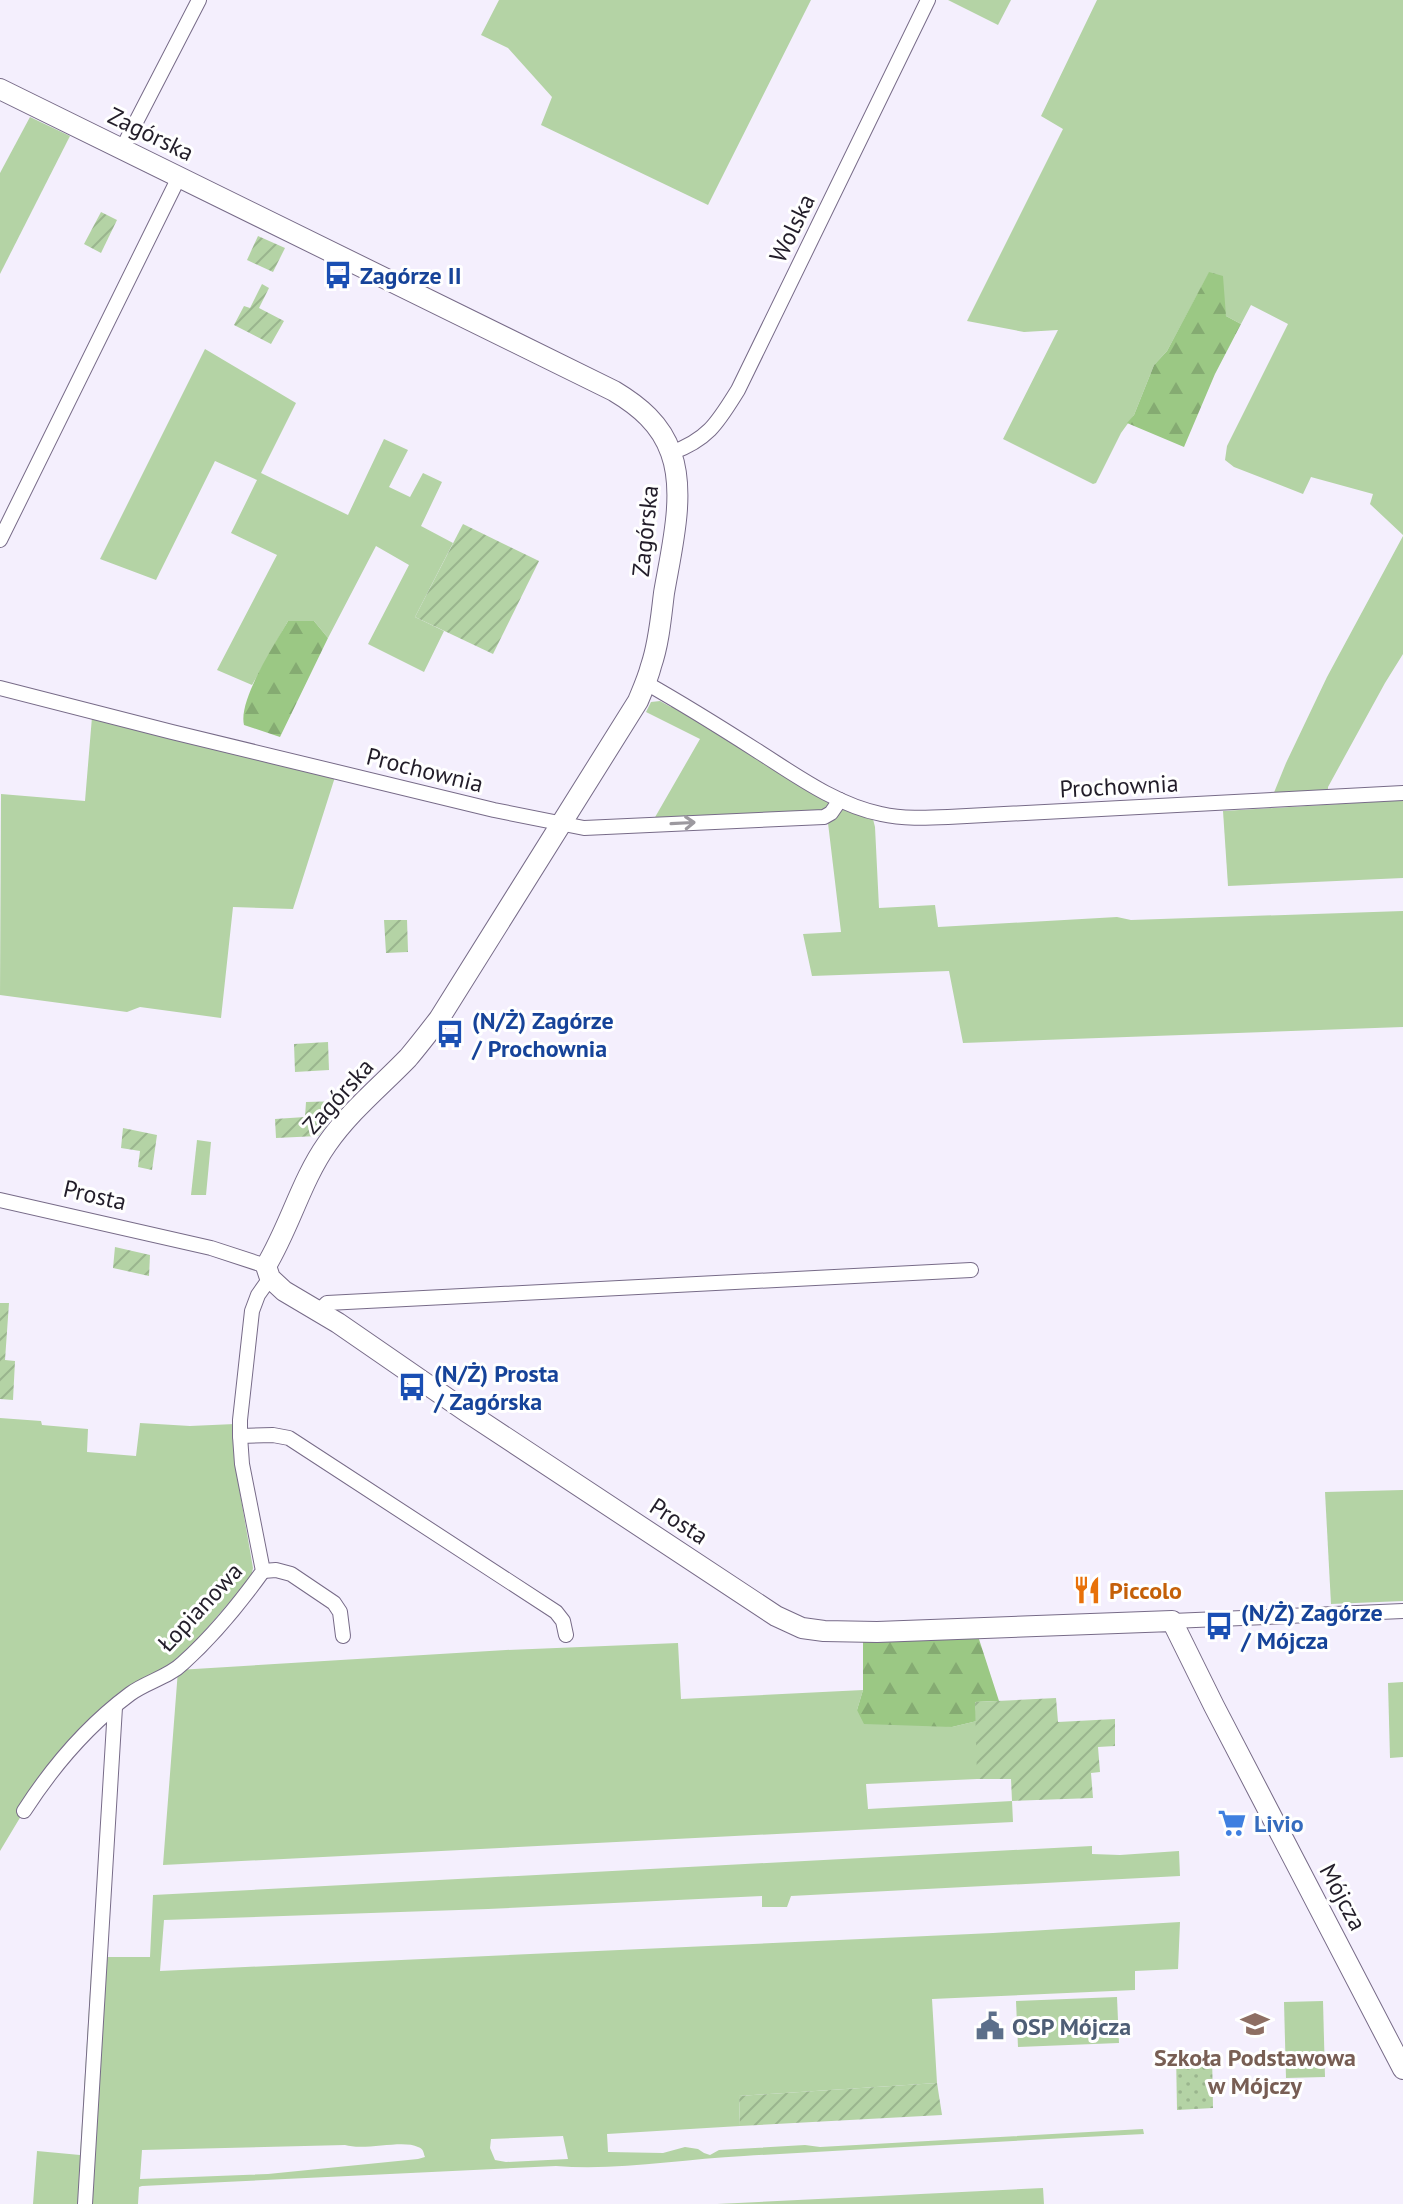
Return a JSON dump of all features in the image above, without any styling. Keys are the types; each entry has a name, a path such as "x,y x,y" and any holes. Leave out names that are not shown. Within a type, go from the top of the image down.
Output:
{"street":[{"path":"122,149 199,0"},
{"name":"Wolska","path":"671,453 690,445 717,424 738,390 928,0"},
{"name":"Zagórska","path":"0,89 614,391 647,415 662,433 671,453 677,484 676,508 656,646 638,701 439,1019 408,1058 355,1109 328,1142 299,1194 268,1272"},
{"path":"0,540 179,177"},
{"name":"Prochownia","path":"646,683 840,800 882,815 921,818 1403,793"},
{"name":"Prochownia","path":"0,688 494,810 584,828 824,817 840,800"},
{"name":"Prosta","path":"0,1200 211,1248 268,1272 284,1291 319,1311 776,1616 802,1628 877,1632 1403,1611"},
{"path":"319,1311 327,1303 971,1270"},
{"name":"Łopianowa","path":"24,1811 45,1778 74,1743 147,1683 181,1666 241,1601 263,1571 242,1464 240,1420 252,1311 268,1272"},
{"path":"240,1436 289,1438 556,1612 563,1621 566,1635"},
{"path":"263,1571 291,1574 334,1603 340,1612 343,1636"},
{"name":"Mójcza","path":"1172,1621 1403,2069"},
{"path":"85,2204 115,1707"}],"green space":[{"path":"499,0 811,0 708,205 541,125 552,97 508,48 481,35"},
{"path":"948,0 1011,0 998,25"},
{"path":"1097,0 1403,0 1403,535 1370,504 1373,494 1311,477 1303,494 1234,467 1225,460 1227,446 1288,324 1251,305 1241,324 1226,316 1209,273 1167,351 1154,365 1134,415 1121,433 1096,483 1003,439 1058,330 1024,332 967,321 1063,129 1041,116"},
{"path":"30,117 70,136 0,274 0,173"},
{"path":"101,212 117,220 101,253 84,244"},
{"path":"258,236 285,248 273,272 247,260"},
{"path":"1209,272 1223,276 1226,316 1241,324 1215,374 1184,447 1127,423 1134,415 1154,365 1167,351"},
{"path":"262,284 269,288 259,308 284,321 271,344 234,325 244,306 250,308"},
{"path":"205,349 296,403 261,473 348,515 384,439 408,450 389,487 410,497 423,473 442,482 421,526 453,543 415,617 444,631 424,672 368,644 409,565 376,546 328,638 314,621 288,621 252,685 217,670 277,555 231,533 257,480 215,461 156,580 100,559"},
{"path":"463,524 539,561 493,654 415,617"},
{"path":"1403,536 1403,654 1328,792 1273,795 1327,677"},
{"path":"288,621 314,621 328,638 280,737 244,725 244,714 259,672"},
{"path":"660,701 671,707 673,705 827,799 829,805 826,811 654,819 700,739 646,712 651,702"},
{"path":"92,717 335,777 293,909 233,907 221,1018 140,1007 127,1012 0,995 1,794 85,801"},
{"path":"1403,800 1403,878 1228,886 1223,811"},
{"path":"843,809 873,819 879,908 935,905 938,927 1117,917 1131,920 1403,911 1403,1027 963,1043 949,971 812,976 803,934 841,932 828,823"},
{"path":"384,920 407,920 408,952 386,953"},
{"path":"328,1042 329,1070 295,1072 294,1044"},
{"path":"306,1102 345,1103 318,1136 276,1138 275,1119 305,1117"},
{"path":"123,1128 157,1135 152,1170 138,1167 140,1151 121,1148"},
{"path":"197,1140 211,1142 206,1195 191,1195"},
{"path":"115,1247 150,1255 149,1276 113,1268"},
{"path":"0,1303 9,1303 5,1360 15,1361 13,1400 0,1399"},
{"path":"0,1418 88,1429 87,1452 136,1456 140,1423 190,1426 235,1424 235,1464 253,1568 251,1577 184,1655 174,1664 130,1686 24,1811 0,1851"},
{"path":"1403,1490 1403,1601 1331,1604 1325,1492"},
{"path":"978,1636 999,1701 975,1702 977,1721 952,1727 864,1724 857,1710 863,1690 863,1639"},
{"path":"678,1643 681,1699 863,1690 857,1710 952,1727 977,1721 977,1779 866,1784 868,1809 1012,1801 1013,1822 163,1865 178,1670"},
{"path":"1403,1682 1403,1757 1390,1758 1388,1683"},
{"path":"1056,1698 1058,1722 1115,1719 1115,1746 1098,1747 1100,1772 1091,1773 1093,1798 1012,1801 1011,1779 977,1779 975,1702"},
{"path":"1092,1846 1092,1854 1179,1851 1180,1876 791,1896 787,1907 762,1907 762,1896 164,1920 160,1971 1180,1922 1178,1969 1135,1971 1135,1990 932,1999 937,2083 739,2096 740,2126 607,2134 608,2152 663,2153 685,2147 710,2155 719,2150 805,2145 820,2147 1143,2129 1144,2134 744,2156 627,2166 556,2166 142,2186 139,2187 138,2204 33,2204 37,2151 80,2155 92,1957 150,1957 153,1895","holes":["563,2136 568,2159 506,2162 495,2160 490,2148 491,2139","411,2145 421,2149 425,2157 268,2174 140,2179 142,2150"]},
{"path":"1117,1997 1119,2043 1018,2047 1016,2001"},
{"path":"1323,2001 1325,2077 1286,2078 1284,2002"},
{"path":"1176,2052 1212,2052 1213,2108 1177,2110"},
{"path":"937,2083 942,2115 740,2126 739,2096"},
{"path":"1043,2188 1044,2204 717,2204"}],"place":[{"name":"Zagórze II","path":"338,275"},
{"name":"(N/Ż) Zagórze / Prochownia","path":"450,1034"},
{"name":"(N/Ż) Prosta / Zagórska","path":"412,1387"},
{"name":"Piccolo","path":"1087,1590"},
{"name":"(N/Ż) Zagórze / Mójcza","path":"1219,1626"},
{"name":"Livio","path":"1232,1823"},
{"name":"Szkoła Podstawowa w Mójczy","path":"1255,2024"},
{"name":"OSP Mójcza","path":"990,2026"}]}
